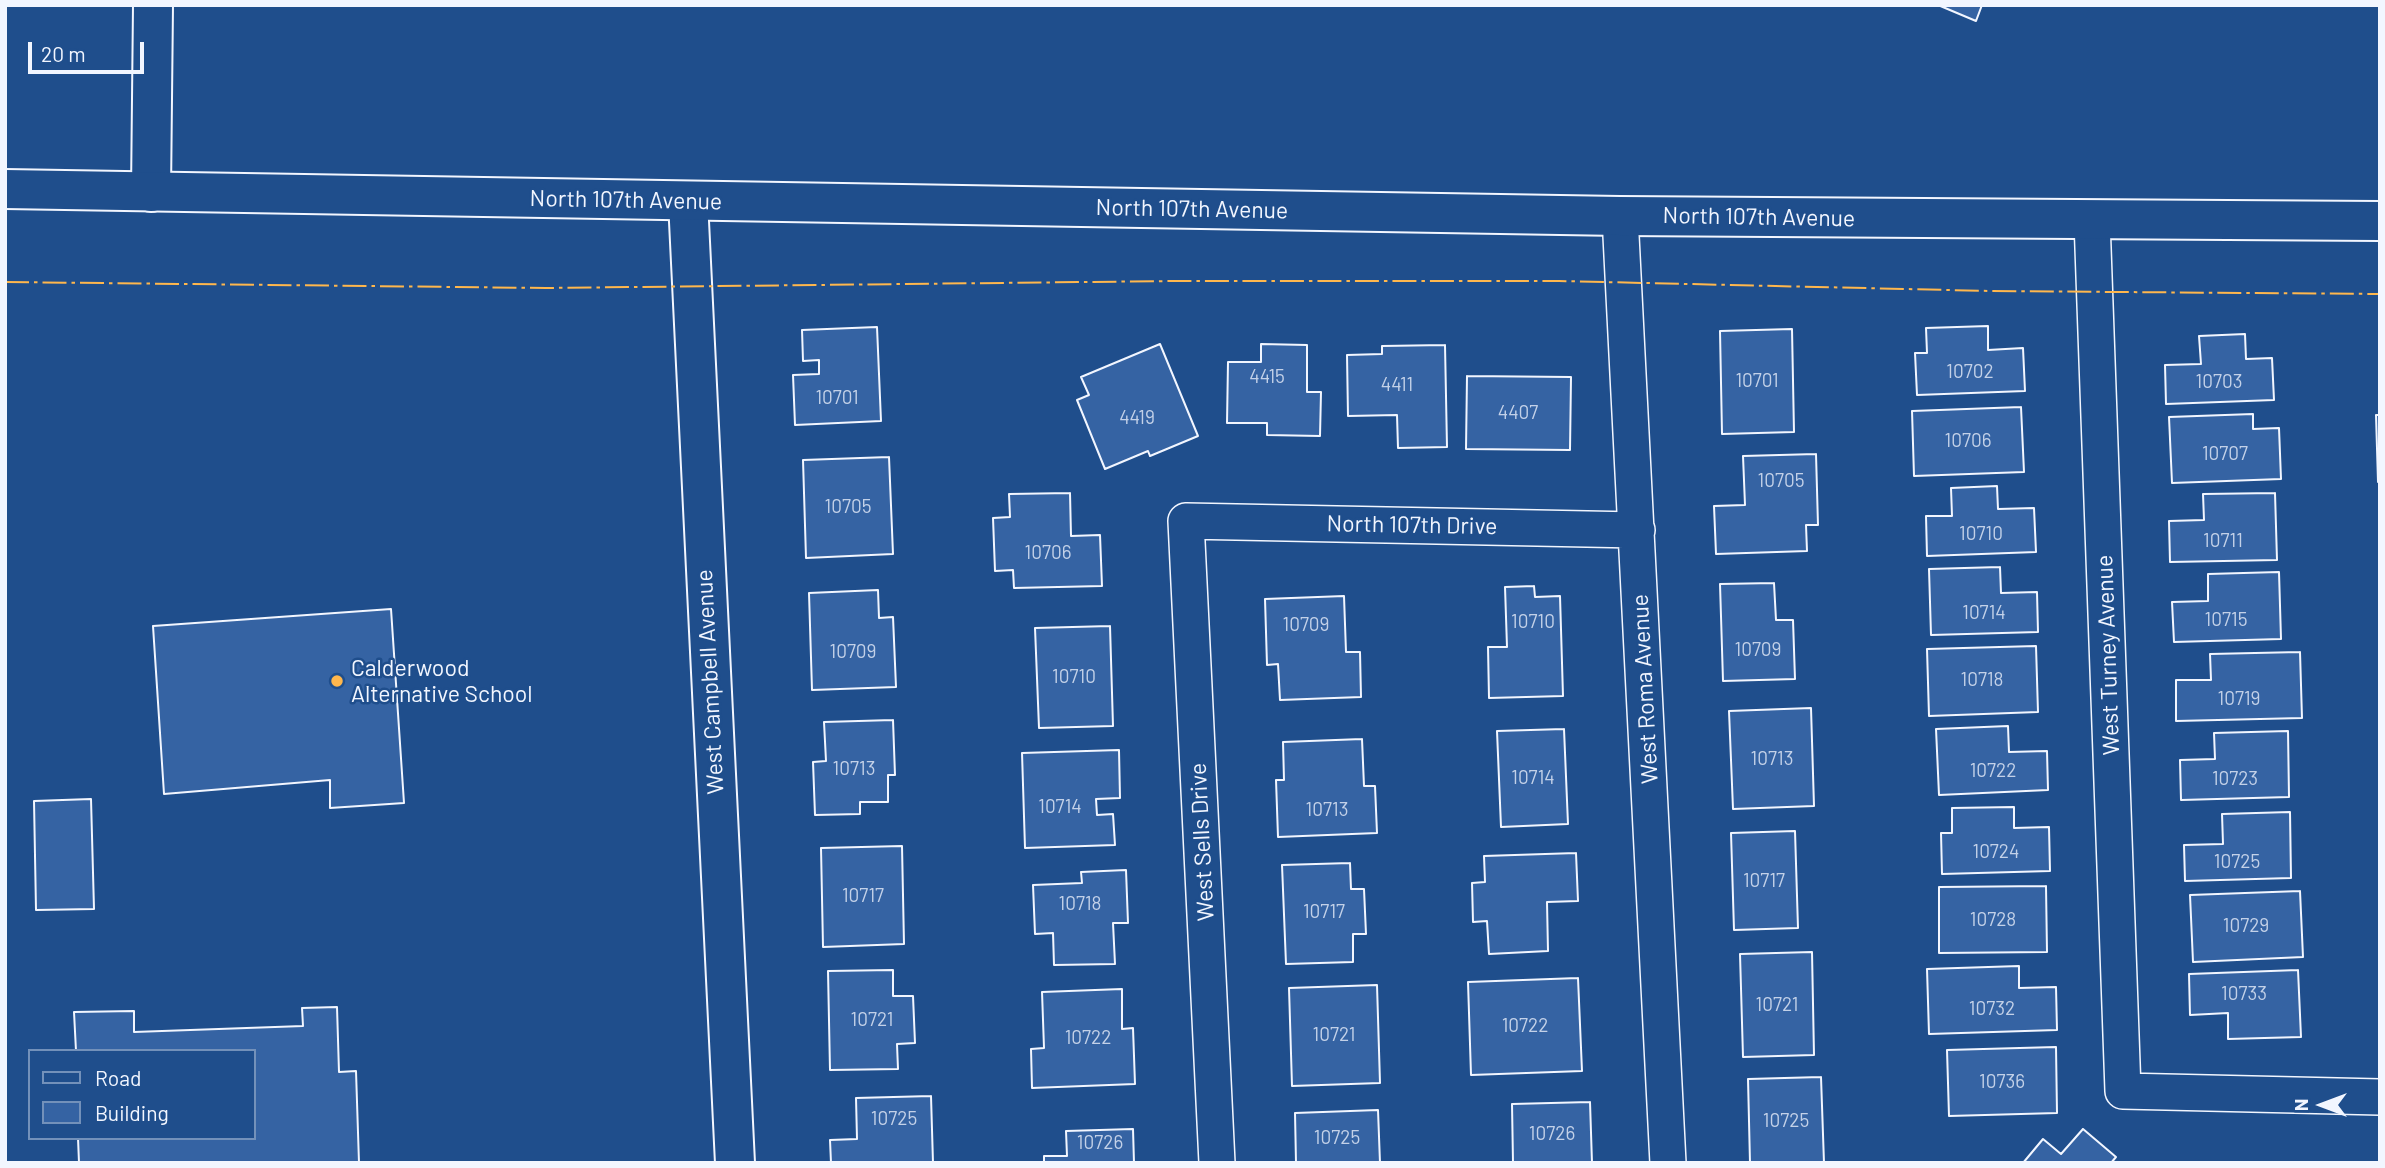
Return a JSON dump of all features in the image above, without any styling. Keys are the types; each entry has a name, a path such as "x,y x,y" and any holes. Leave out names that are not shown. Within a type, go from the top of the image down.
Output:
{"main road":[{"path":"151,192 152,5"},
{"name":"North 107th Avenue","path":"5,190 1620,216 2380,221"},
{"name":"West Campbell Avenue","path":"688,201 735,1163"}],"street":[{"name":"West Roma Avenue","path":"1620,216 1668,1163"},
{"name":"West Turney Avenue","path":"2092,220 2123,1091 2380,1097"},
{"name":"North 107th Drive","path":"1186,521 1637,530"},
{"name":"West Sells Drive","path":"1186,521 1217,1163"}],"building":[{"path":"1938,5 1982,5 1976,21"},
{"path":"1988,326 1988,350 2023,348 2025,391 1917,395 1915,353 1927,353 1926,328"},
{"path":"877,327 881,421 795,425 793,375 819,374 819,360 803,361 802,330"},
{"path":"1792,329 1794,432 1722,434 1720,331"},
{"path":"2245,334 2246,359 2272,358 2274,400 2166,404 2165,365 2201,364 2199,336"},
{"path":"1160,344 1198,436 1150,456 1148,451 1105,469 1077,400 1089,395 1081,377"},
{"path":"1261,344 1307,345 1307,392 1321,392 1320,436 1267,435 1267,423 1227,423 1228,362 1261,362"},
{"path":"1445,345 1447,447 1398,448 1397,415 1348,416 1347,355 1382,354 1382,346"},
{"path":"1467,376 1571,377 1570,450 1466,449"},
{"path":"2021,407 2024,472 1914,476 1912,411"},
{"path":"2253,414 2253,429 2279,428 2281,479 2172,483 2169,417"},
{"path":"2376,415 2380,415 2380,482 2378,482"},
{"path":"1816,454 1818,525 1806,525 1807,551 1716,554 1714,506 1745,505 1743,456"},
{"path":"889,457 893,554 806,558 803,460"},
{"path":"1997,486 1998,509 2034,508 2036,552 1927,556 1926,516 1952,516 1951,488"},
{"path":"1070,493 1071,536 1100,535 1102,586 1014,588 1013,570 995,571 993,518 1010,517 1009,494"},
{"path":"2275,493 2277,560 2170,562 2169,521 2204,520 2203,494"},
{"path":"2000,567 2001,593 2037,592 2038,632 1931,635 1929,569"},
{"path":"2279,572 2281,639 2174,642 2172,602 2208,601 2208,574"},
{"path":"1774,583 1776,620 1793,620 1795,679 1723,681 1720,584"},
{"path":"1534,586 1535,597 1560,596 1563,696 1489,698 1488,647 1507,647 1505,587"},
{"path":"878,590 879,618 893,617 896,687 812,690 809,593"},
{"path":"1344,596 1346,652 1360,652 1361,697 1280,700 1278,664 1267,665 1265,599"},
{"path":"391,609 404,803 330,808 330,780 164,794 153,626"},
{"path":"1110,626 1113,726 1039,728 1035,628"},
{"path":"2036,646 2038,712 1929,716 1927,649"},
{"path":"2300,652 2302,718 2176,721 2176,680 2211,680 2210,654"},
{"path":"1811,708 1814,806 1733,809 1729,711"},
{"path":"893,720 895,775 888,775 888,802 860,802 860,814 815,815 813,762 826,761 824,722"},
{"path":"2008,726 2009,752 2047,751 2048,790 1939,795 1936,729"},
{"path":"1564,729 1568,824 1501,827 1497,731"},
{"path":"2288,731 2289,797 2181,800 2180,760 2215,759 2214,733"},
{"path":"1362,739 1364,786 1375,786 1377,833 1278,837 1276,780 1284,780 1283,742"},
{"path":"1119,750 1120,798 1096,799 1097,815 1113,814 1115,845 1025,848 1022,753"},
{"path":"91,799 94,909 36,910 34,801"},
{"path":"2014,807 2014,828 2049,827 2050,871 1942,874 1941,833 1952,833 1952,808"},
{"path":"2290,812 2291,878 2185,881 2184,845 2223,844 2222,814"},
{"path":"1795,831 1798,928 1734,930 1731,833"},
{"path":"902,846 904,944 823,947 821,848"},
{"path":"1576,853 1578,901 1547,902 1548,951 1489,954 1487,921 1473,922 1472,883 1485,882 1484,856"},
{"path":"1350,863 1351,889 1364,889 1366,934 1353,934 1353,962 1286,964 1282,865"},
{"path":"1126,870 1128,923 1113,923 1115,964 1054,965 1053,933 1035,934 1033,885 1082,883 1081,872"},
{"path":"2046,886 2047,952 1939,953 1939,887"},
{"path":"2300,891 2303,957 2193,962 2190,895"},
{"path":"1812,952 1814,1055 1743,1057 1740,954"},
{"path":"2019,966 2019,988 2056,987 2057,1030 1929,1034 1927,969"},
{"path":"893,970 893,996 913,996 915,1043 897,1044 898,1069 830,1070 828,971"},
{"path":"2298,970 2301,1037 2228,1039 2228,1013 2190,1015 2189,974"},
{"path":"1578,978 1582,1071 1471,1075 1468,982"},
{"path":"1377,985 1380,1083 1292,1086 1289,988"},
{"path":"1122,989 1122,1029 1133,1028 1135,1084 1032,1088 1031,1049 1044,1048 1042,992"},
{"path":"337,1007 339,1072 356,1071 359,1163 79,1163 78,1140 256,1140 256,1049 76,1049 74,1012 134,1011 134,1032 303,1026 302,1008"},
{"path":"2056,1047 2057,1113 1949,1116 1947,1050"},
{"path":"1821,1077 1824,1163 1750,1163 1748,1079"},
{"path":"931,1096 933,1163 831,1163 830,1140 857,1139 856,1098"},
{"path":"1590,1102 1592,1163 1513,1163 1512,1104"},
{"path":"1378,1110 1380,1163 1296,1163 1295,1113"},
{"path":"1133,1129 1134,1163 1044,1163 1044,1156 1067,1156 1066,1131"},
{"path":"2083,1129 2116,1157 2111,1163 2023,1163 2043,1139 2061,1154"}],"power":[{"path":"5,282 546,288 1176,281 1559,281 1991,291 2380,294"}],"place":[{"name":"Calderwood Alternative School","path":"337,681"}]}
